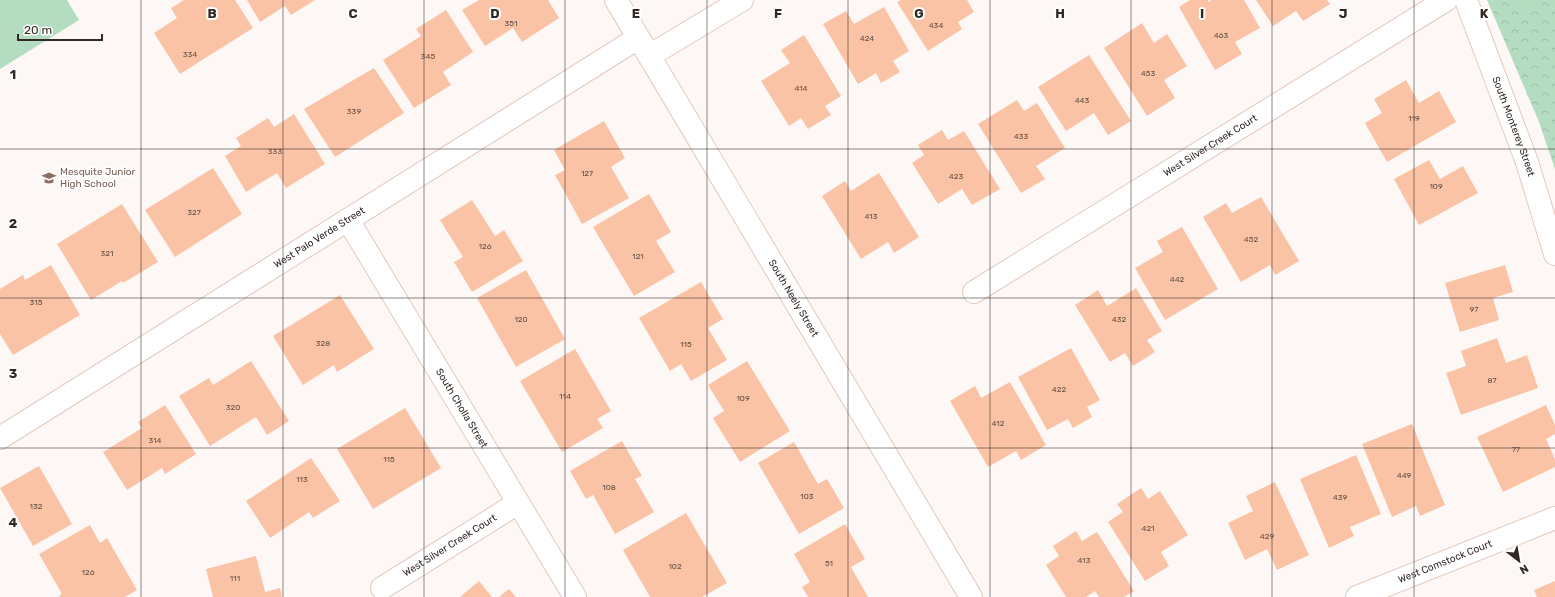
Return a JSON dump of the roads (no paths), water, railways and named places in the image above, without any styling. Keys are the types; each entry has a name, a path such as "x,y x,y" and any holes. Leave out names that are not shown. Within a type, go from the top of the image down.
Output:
{"street":[{"name":"South Neely Street","path":"616,0 971,597"},
{"name":"West Palo Verde Street","path":"0,438 348,220 644,47 742,0"},
{"name":"West Silver Creek Court","path":"974,292 1446,0"},
{"name":"South Monterey Street","path":"1466,0 1527,162 1555,254"},
{"name":"South Cholla Street","path":"348,220 575,597"},
{"name":"West Silver Creek Court","path":"382,588 518,503"},
{"name":"West Comstock Court","path":"1357,597 1555,518"}],"place":[{"name":"Mesquite Junior High School","path":"49,178"}]}
